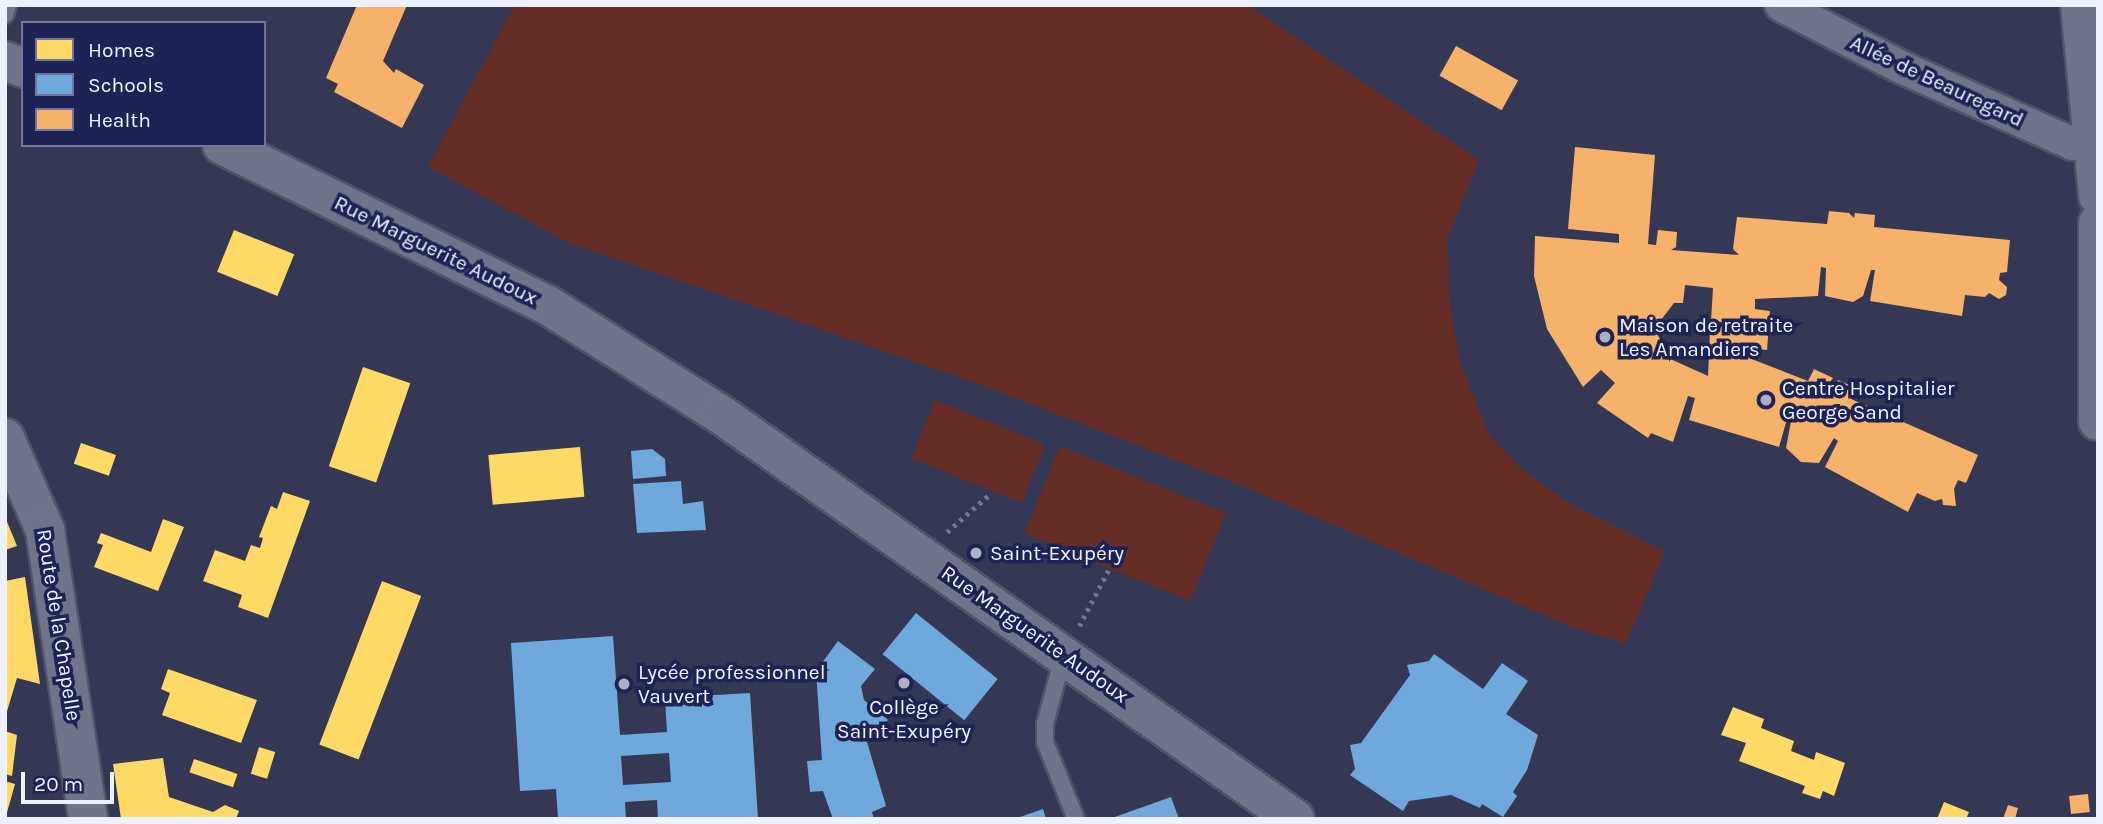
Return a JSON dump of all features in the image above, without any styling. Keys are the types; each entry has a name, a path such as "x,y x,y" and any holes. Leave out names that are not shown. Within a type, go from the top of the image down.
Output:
{"street":[{"name":"Allée de Beauregard","path":"1781,5 1903,68 2073,145 2096,143"},
{"path":"2080,5 2096,143 2098,197"},
{"name":"Rue Marguerite Audoux","path":"226,147 549,306 921,555 1295,819"},
{"path":"2098,223 2098,421"},
{"name":"Route de la Chapelle","path":"5,438 45,530 88,819"}],"lane":[{"path":"5,15 8,5"},
{"path":"1064,655 1045,724 1045,743 1076,819"}],"path":[{"path":"921,555 990,493"},
{"path":"1064,655 1110,567"}],"shaded area":[{"path":"515,5 1248,5 1479,160 1447,240 1450,304 1460,363 1490,436 1520,468 1569,503 1665,552 1626,644 1574,628 1247,488 976,383 572,244 428,167"},
{"path":"935,400 1045,445 1022,503 911,458"},
{"path":"1060,446 1226,513 1190,601 1024,534"}],"building: Homes":[{"path":"234,230 294,254 277,296 217,272"},
{"path":"363,367 410,383 376,483 329,466"},
{"path":"81,443 116,455 109,476 74,464"},
{"path":"580,447 584,497 493,505 488,455"},
{"path":"283,492 310,501 268,618 238,607 242,595 203,581 215,550 245,561 251,545 260,548 263,538 259,537 271,506 277,509"},
{"path":"5,517 17,546 5,550"},
{"path":"163,519 184,527 158,591 94,567 103,545 97,543 101,533 151,552"},
{"path":"25,577 40,684 17,678 5,718 5,581"},
{"path":"382,581 421,596 358,759 319,744"},
{"path":"168,669 257,700 241,743 162,715 170,693 161,689"},
{"path":"1733,707 1764,719 1761,728 1794,741 1791,751 1814,760 1816,752 1845,763 1834,796 1823,791 1820,799 1802,793 1805,786 1739,761 1746,743 1721,735"},
{"path":"5,731 17,735 12,776 5,774"},
{"path":"259,747 275,752 267,779 251,774"},
{"path":"163,758 169,797 213,812 225,805 239,811 236,819 121,819 113,764"},
{"path":"194,759 237,774 233,787 189,772"},
{"path":"5,781 15,784 6,816 5,816"},
{"path":"1944,802 1969,812 1966,819 1937,819"}],"building: Schools":[{"path":"652,449 665,459 666,476 633,479 631,451"},
{"path":"681,481 683,504 703,501 706,530 637,533 633,484"},
{"path":"916,613 998,679 964,720 883,654"},
{"path":"613,636 620,735 667,732 665,698 750,693 758,819 658,819 657,800 625,802 626,819 558,819 556,789 520,791 511,643","holes":["669,753 671,782 623,785 621,756"]},
{"path":"838,641 875,669 861,686 864,700 888,720 867,742 886,806 872,812 874,819 833,819 823,791 810,792 807,761 822,760 816,671"},
{"path":"1434,654 1483,689 1502,663 1528,681 1506,714 1538,735 1527,770 1513,792 1517,796 1503,817 1482,804 1480,808 1451,795 1409,801 1403,811 1350,775 1355,769 1350,745 1361,743 1410,675 1407,665 1429,661"},
{"path":"1171,797 1179,819 1112,819 1112,818"},
{"path":"1043,809 1046,819 1017,819 1017,818"}],"building: Health":[{"path":"357,5 407,5 383,61 394,73 396,69 424,85 402,128 334,92 338,84 326,78"},
{"path":"1456,46 1518,80 1502,110 1440,76"},
{"name":"Maison de retraite Les Amandiers","path":"1575,147 1655,155 1648,244 1656,245 1658,230 1677,232 1676,247 1671,250 1739,255 1733,249 1737,217 1827,224 1829,211 1849,213 1854,218 1855,213 1875,215 1874,227 2010,240 2007,272 2000,273 1999,280 2007,287 2006,295 1999,299 1989,293 1985,297 1965,295 1962,316 1870,301 1875,270 1871,270 1863,296 1853,302 1825,296 1826,268 1821,267 1818,296 1755,299 1755,309 1770,311 1767,350 1750,348 1749,358 1808,381 1814,369 1833,378 1830,382 1836,384 1838,380 1856,388 1851,399 1978,455 1966,483 1958,480 1954,489 1956,506 1943,505 1942,499 1935,501 1917,493 1908,512 1825,467 1838,441 1834,438 1819,463 1801,462 1786,448 1791,421 1787,419 1779,447 1689,420 1695,398 1688,396 1673,442 1651,433 1648,438 1597,403 1615,383 1601,370 1583,387 1547,329 1534,276 1535,236 1619,243 1619,234 1568,229","holes":["1685,285 1713,288 1711,321 1721,322 1720,332 1710,332 1708,376 1655,352 1663,344 1654,329 1674,303 1683,303"]},
{"path":"2088,794 2090,812 2071,814 2069,796"},
{"path":"2008,805 2018,808 2015,819 2003,819"}],"place":[{"name":"Maison de retraite Les Amandiers","path":"1605,337"},
{"name":"Centre Hospitalier George Sand","path":"1766,400"},
{"name":"Saint-Exupéry","path":"976,553"},
{"name":"Collège Saint-Exupéry","path":"904,683"},
{"name":"Lycée professionnel Vauvert","path":"624,684"}]}
